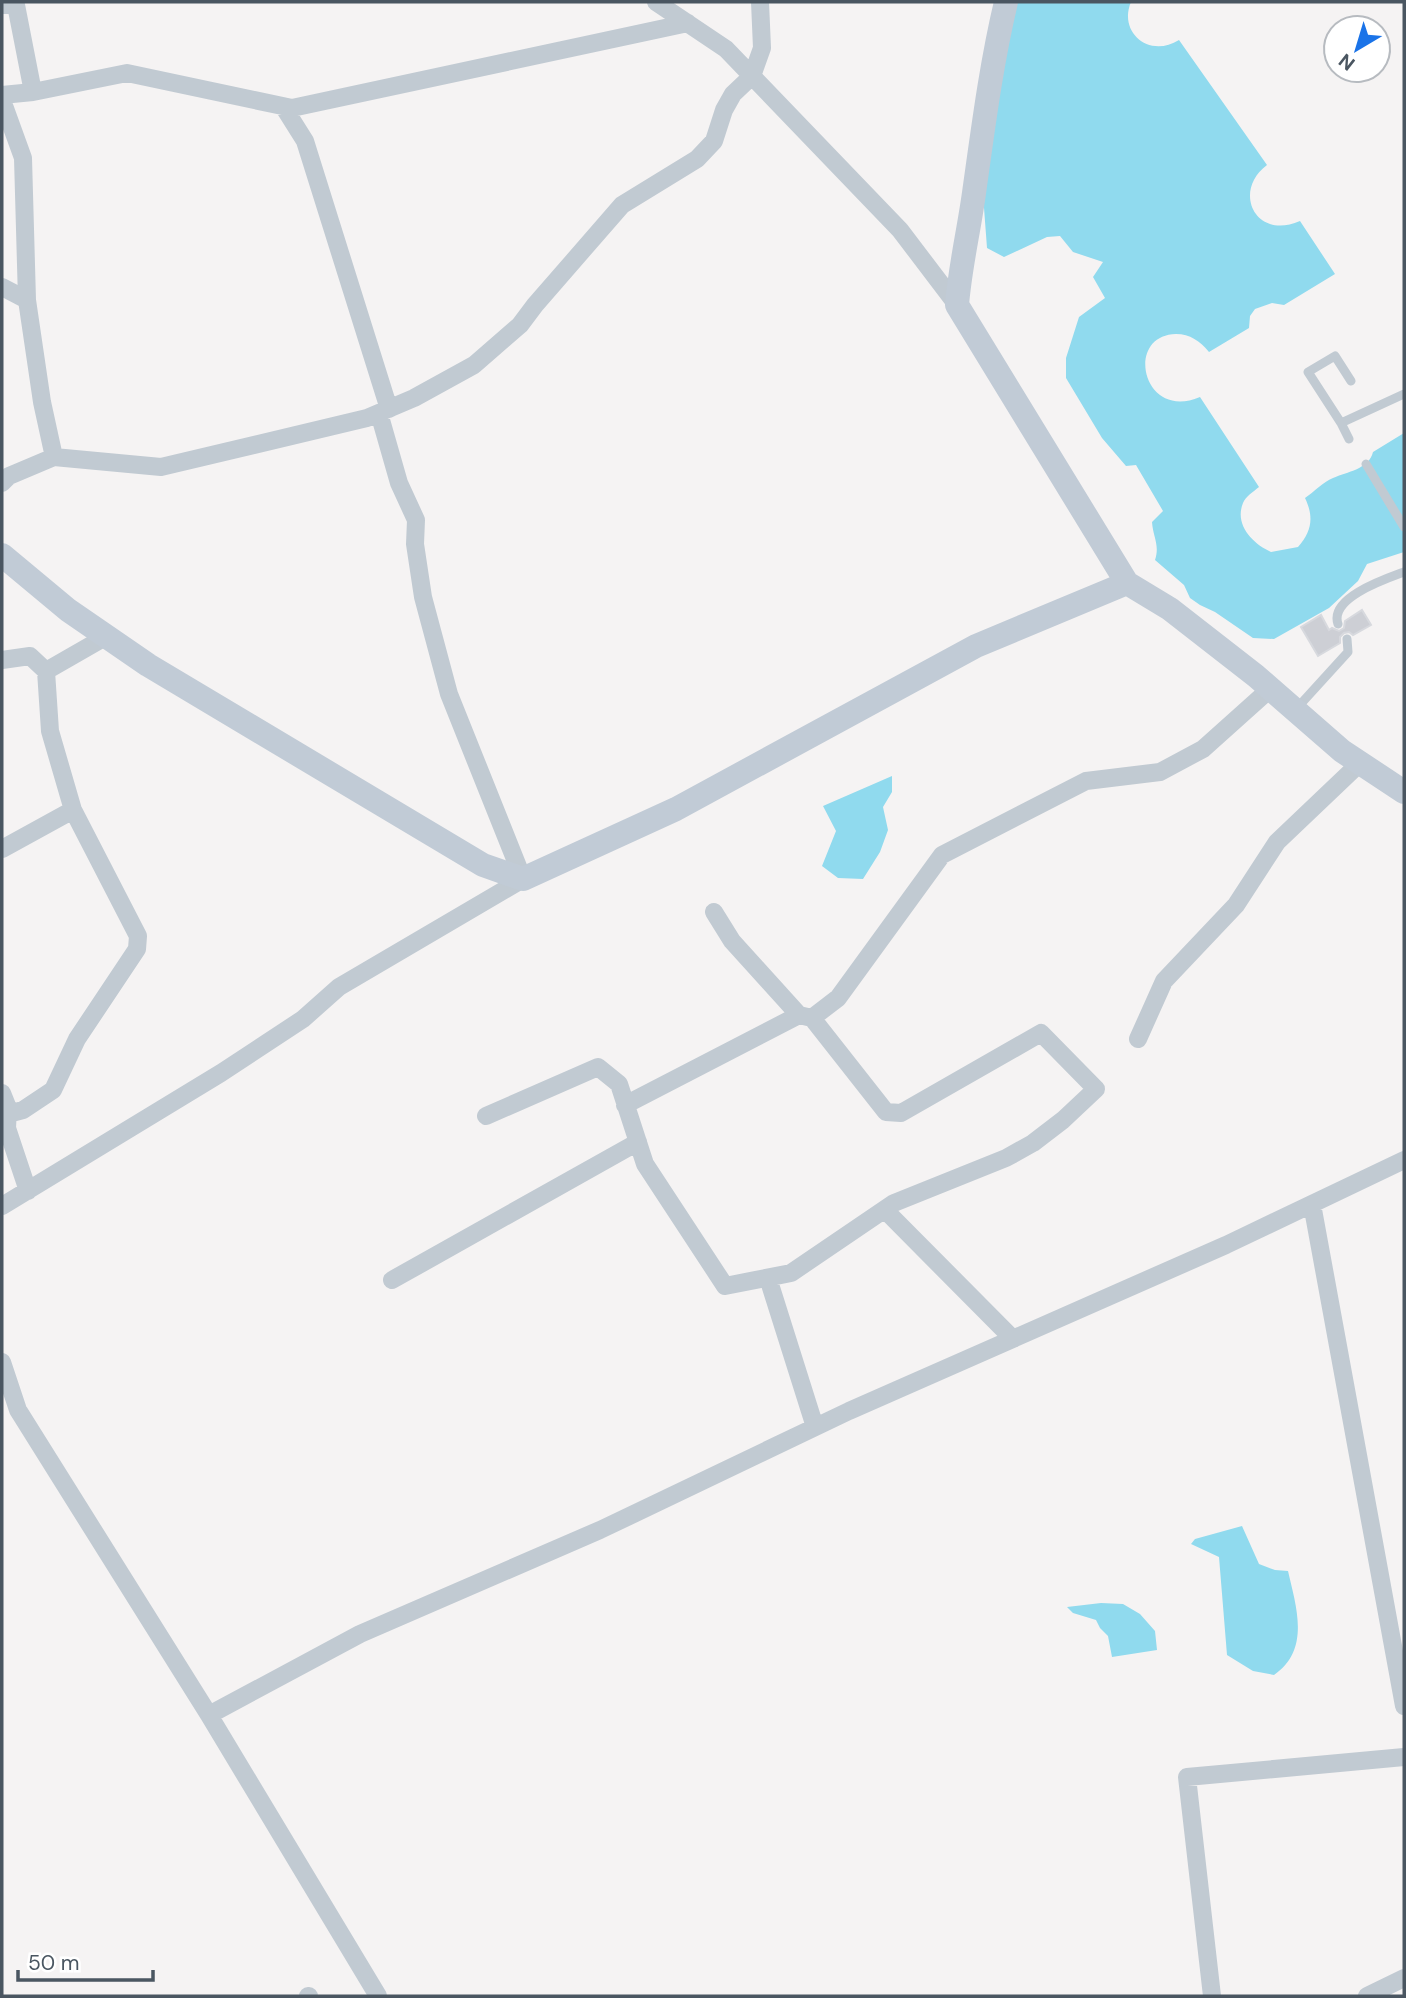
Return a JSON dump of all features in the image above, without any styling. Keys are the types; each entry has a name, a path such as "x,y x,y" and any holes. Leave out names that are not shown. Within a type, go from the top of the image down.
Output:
{"main road":[{"path":"1006,2 996,45 960,269 957,305 1127,583 1170,609 1342,751 1404,792"},
{"path":"2,555 68,610 148,665 483,865 523,879 676,809 975,646 1127,583"}],"street":[{"path":"656,2 726,49 900,230 957,305"},
{"path":"2,483 9,476 54,457 161,467 367,418 414,398 474,365 520,326 622,205 697,159 714,141 724,110 733,94 752,76 762,48 760,2"},
{"path":"2,5 16,5 33,92"},
{"path":"54,457 42,402 27,300 23,158 2,97 127,73 292,108 688,23"},
{"path":"2,1206 221,1073 303,1018 339,987 523,879 449,694 423,597 415,544 416,520 399,483 384,411 306,141 283,106"},
{"path":"2,287 27,300"},
{"path":"46,671 107,636"},
{"path":"2,660 30,656 46,671 50,731 73,810 138,936 137,948 77,1039 53,1090 23,1110 8,1114"},
{"path":"625,1105 806,1017 838,998 942,855 1086,781 1160,772 1203,748 1270,689"},
{"path":"1138,1039 1164,981 1236,905 1277,842 1360,763"},
{"path":"2,849 73,810"},
{"path":"486,1116 598,1067 619,1084 645,1164 725,1286 791,1273 894,1203 1006,1158 1033,1143 1096,1089 1041,1033 901,1114 886,1112 806,1017 732,941 714,912"},
{"path":"2,1093 8,1108 7,1128 28,1191"},
{"path":"392,1280 638,1142"},
{"path":"209,1715 360,1634 600,1530 816,1427 1226,1245 1404,1160"},
{"path":"1312,1204 1404,1706"},
{"path":"885,1210 1013,1339"},
{"path":"768,1278 816,1427"},
{"path":"2,1363 18,1410 209,1715 378,1996"},
{"path":"1212,1996 1186,1777 1404,1758"},
{"path":"1367,1996 1404,1978"}],"lane":[{"path":"1349,439 1308,372 1335,356 1351,381"},
{"path":"1340,423 1404,394"},
{"path":"1367,467 1404,527"},
{"path":"1338,624 1335,616 1347,602 1368,586 1404,572"},
{"path":"1295,710 1348,652 1347,639"}],"water":[{"path":"1014,2 1131,2 1129,23 1139,39 1157,46 1179,40 1267,165 1251,188 1250,199 1254,210 1261,219 1271,224 1284,225 1300,221 1335,274 1284,305 1272,303 1255,309 1250,316 1249,328 1209,352 1194,339 1176,334 1160,338 1150,348 1145,361 1153,388 1164,398 1180,402 1200,397 1259,487 1246,498 1241,511 1243,526 1252,539 1271,552 1298,547 1310,524 1310,511 1305,498 1329,480 1362,466 1371,458 1373,452 1404,433 1404,552 1367,564 1358,581 1329,608 1274,639 1253,638 1200,605 1190,598 1184,585 1155,560 1157,545 1152,522 1163,511 1136,465 1126,466 1102,438 1066,378 1066,358 1079,317 1105,298 1093,277 1103,262 1073,252 1060,236 1047,237 1004,257 987,248 982,181"},
{"path":"892,776 892,792 883,807 888,830 880,852 863,879 838,878 822,866 836,831 823,806"},
{"path":"1242,1526 1259,1564 1288,1571 1294,1598 1297,1640 1286,1665 1274,1675 1253,1671 1227,1655 1219,1557 1191,1544 1195,1539"},
{"path":"1101,1603 1123,1604 1140,1614 1155,1631 1157,1650 1112,1657 1108,1636 1096,1620 1073,1613 1067,1607"}],"building":[{"path":"1362,610 1371,625 1353,635 1344,633 1340,637 1340,643 1318,656 1301,627 1321,615 1329,630 1332,628 1339,631 1344,628 1345,621"}]}
